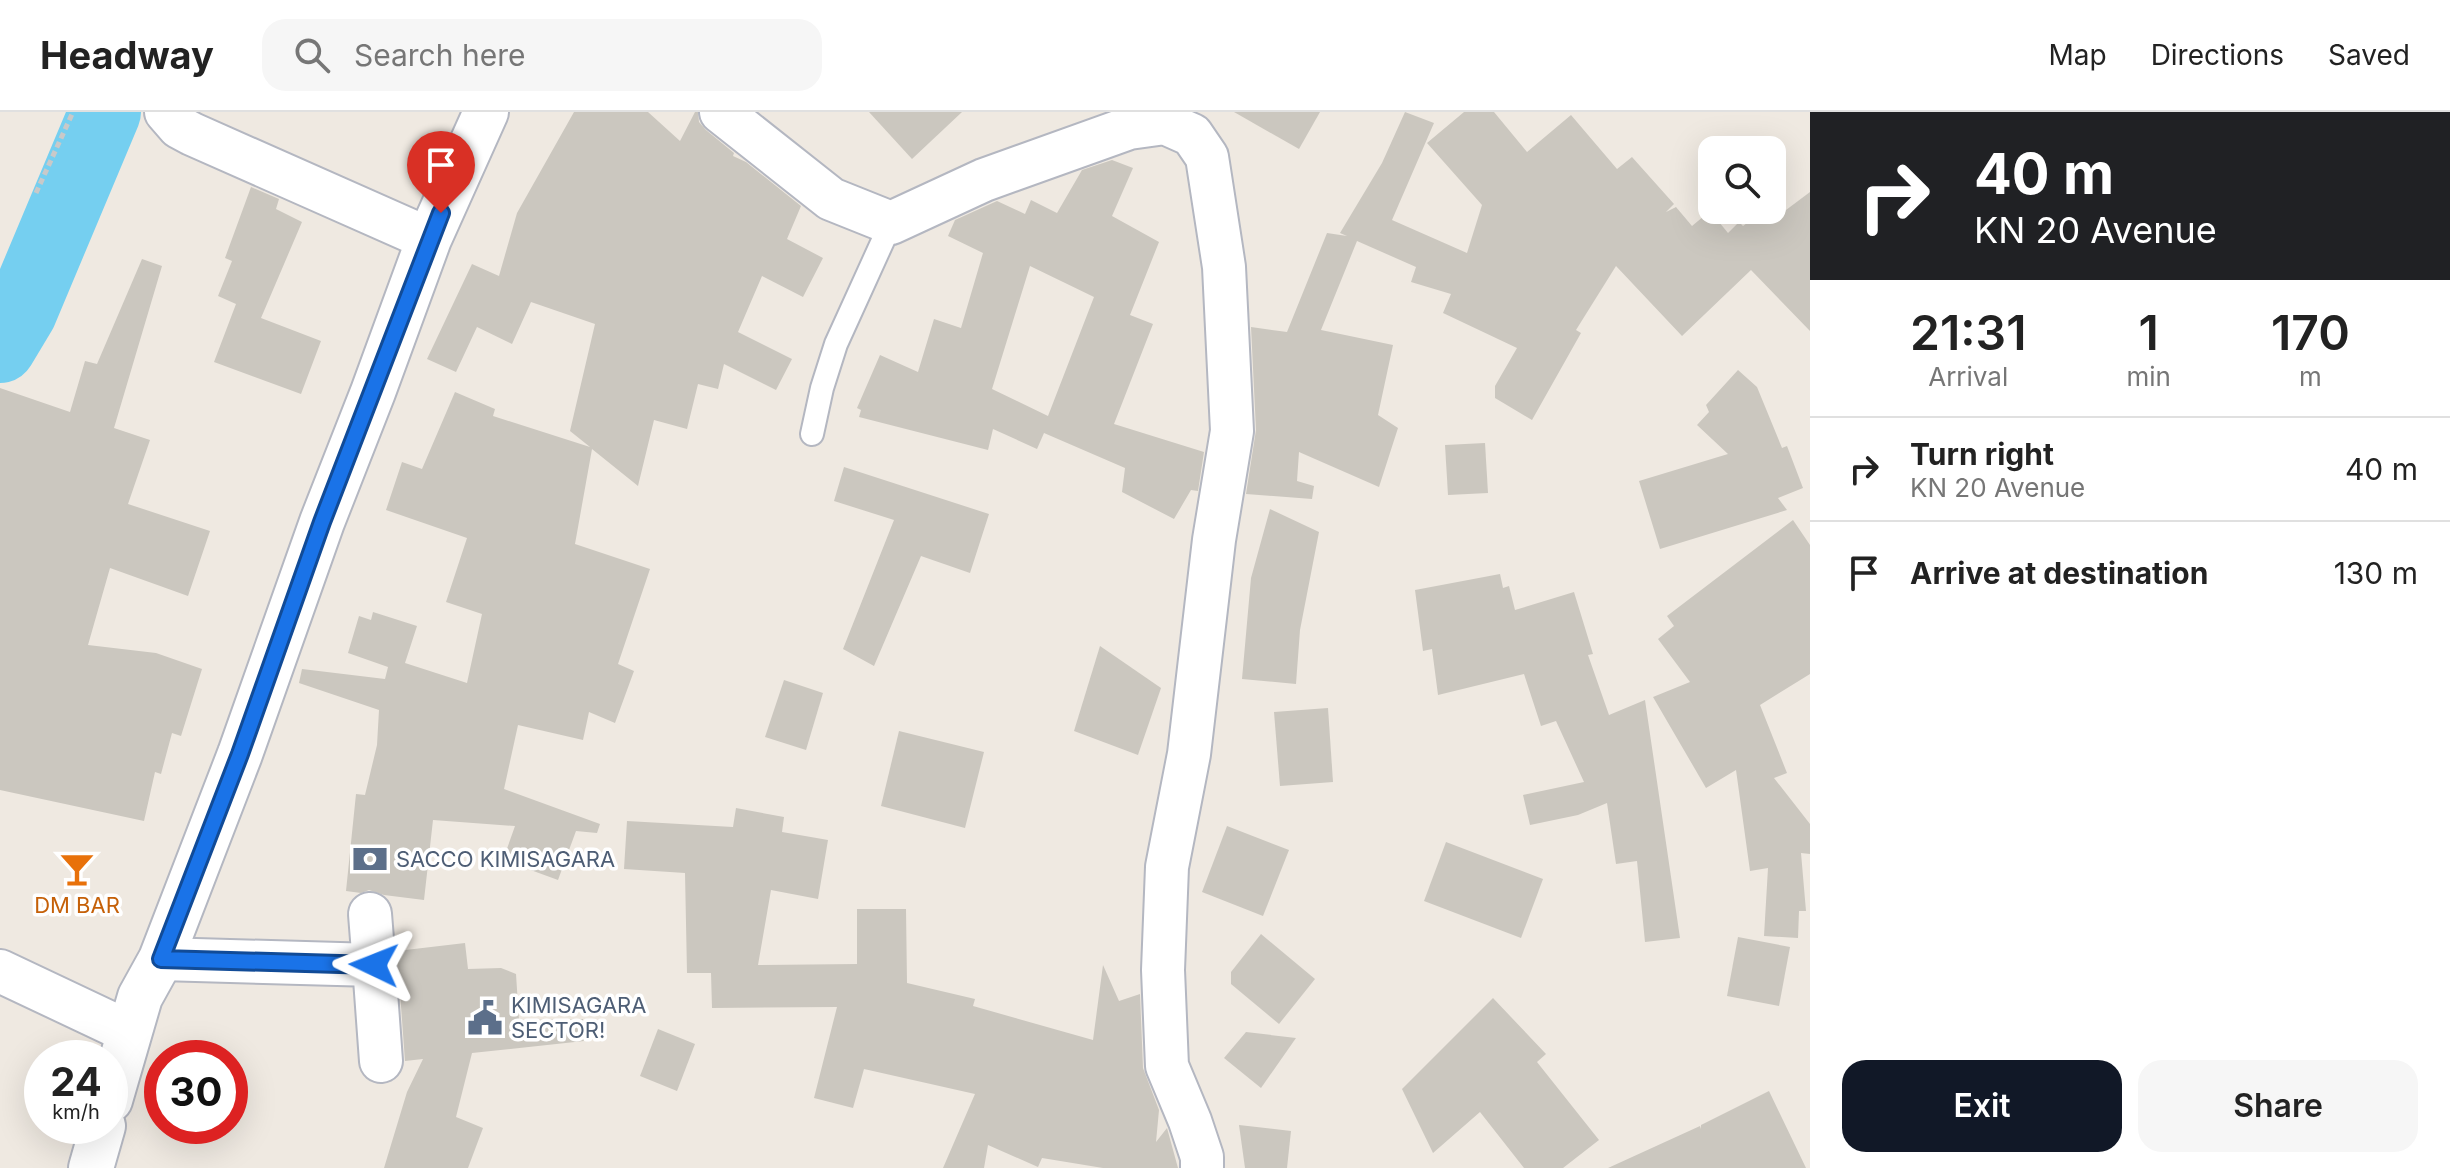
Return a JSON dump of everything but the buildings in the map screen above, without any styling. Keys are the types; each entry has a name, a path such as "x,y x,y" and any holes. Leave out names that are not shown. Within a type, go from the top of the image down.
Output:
{"main road":[{"path":"127,1040 140,997 161,959 240,754 322,522 429,239 486,112"},
{"path":"91,1168 98,1144"}],"street":[{"path":"166,112 179,127 192,134 429,239"},
{"path":"721,112 831,199 891,223 984,180 1129,128 1165,123 1192,135 1207,157 1224,267 1232,431 1214,540 1189,754 1167,867 1163,970 1167,1066 1190,1121 1202,1157 1202,1168"},
{"path":"370,914 381,1061"},
{"path":"161,959 374,965"},
{"path":"0,971 129,1032"}],"lane":[{"path":"812,434 836,344 891,223"}],"path":[{"path":"36,193 73,112"}],"waterway":[{"path":"0,347 21,312 105,112"}],"place":[{"name":"SACCO KIMISAGARA","path":"370,859"},
{"name":"DM BAR","path":"77,869"},
{"name":"KIMISAGARA SECTOR!","path":"485,1018"}],"route":[{"path":"374,965 161,959 240,754 322,522 441,213"}]}
